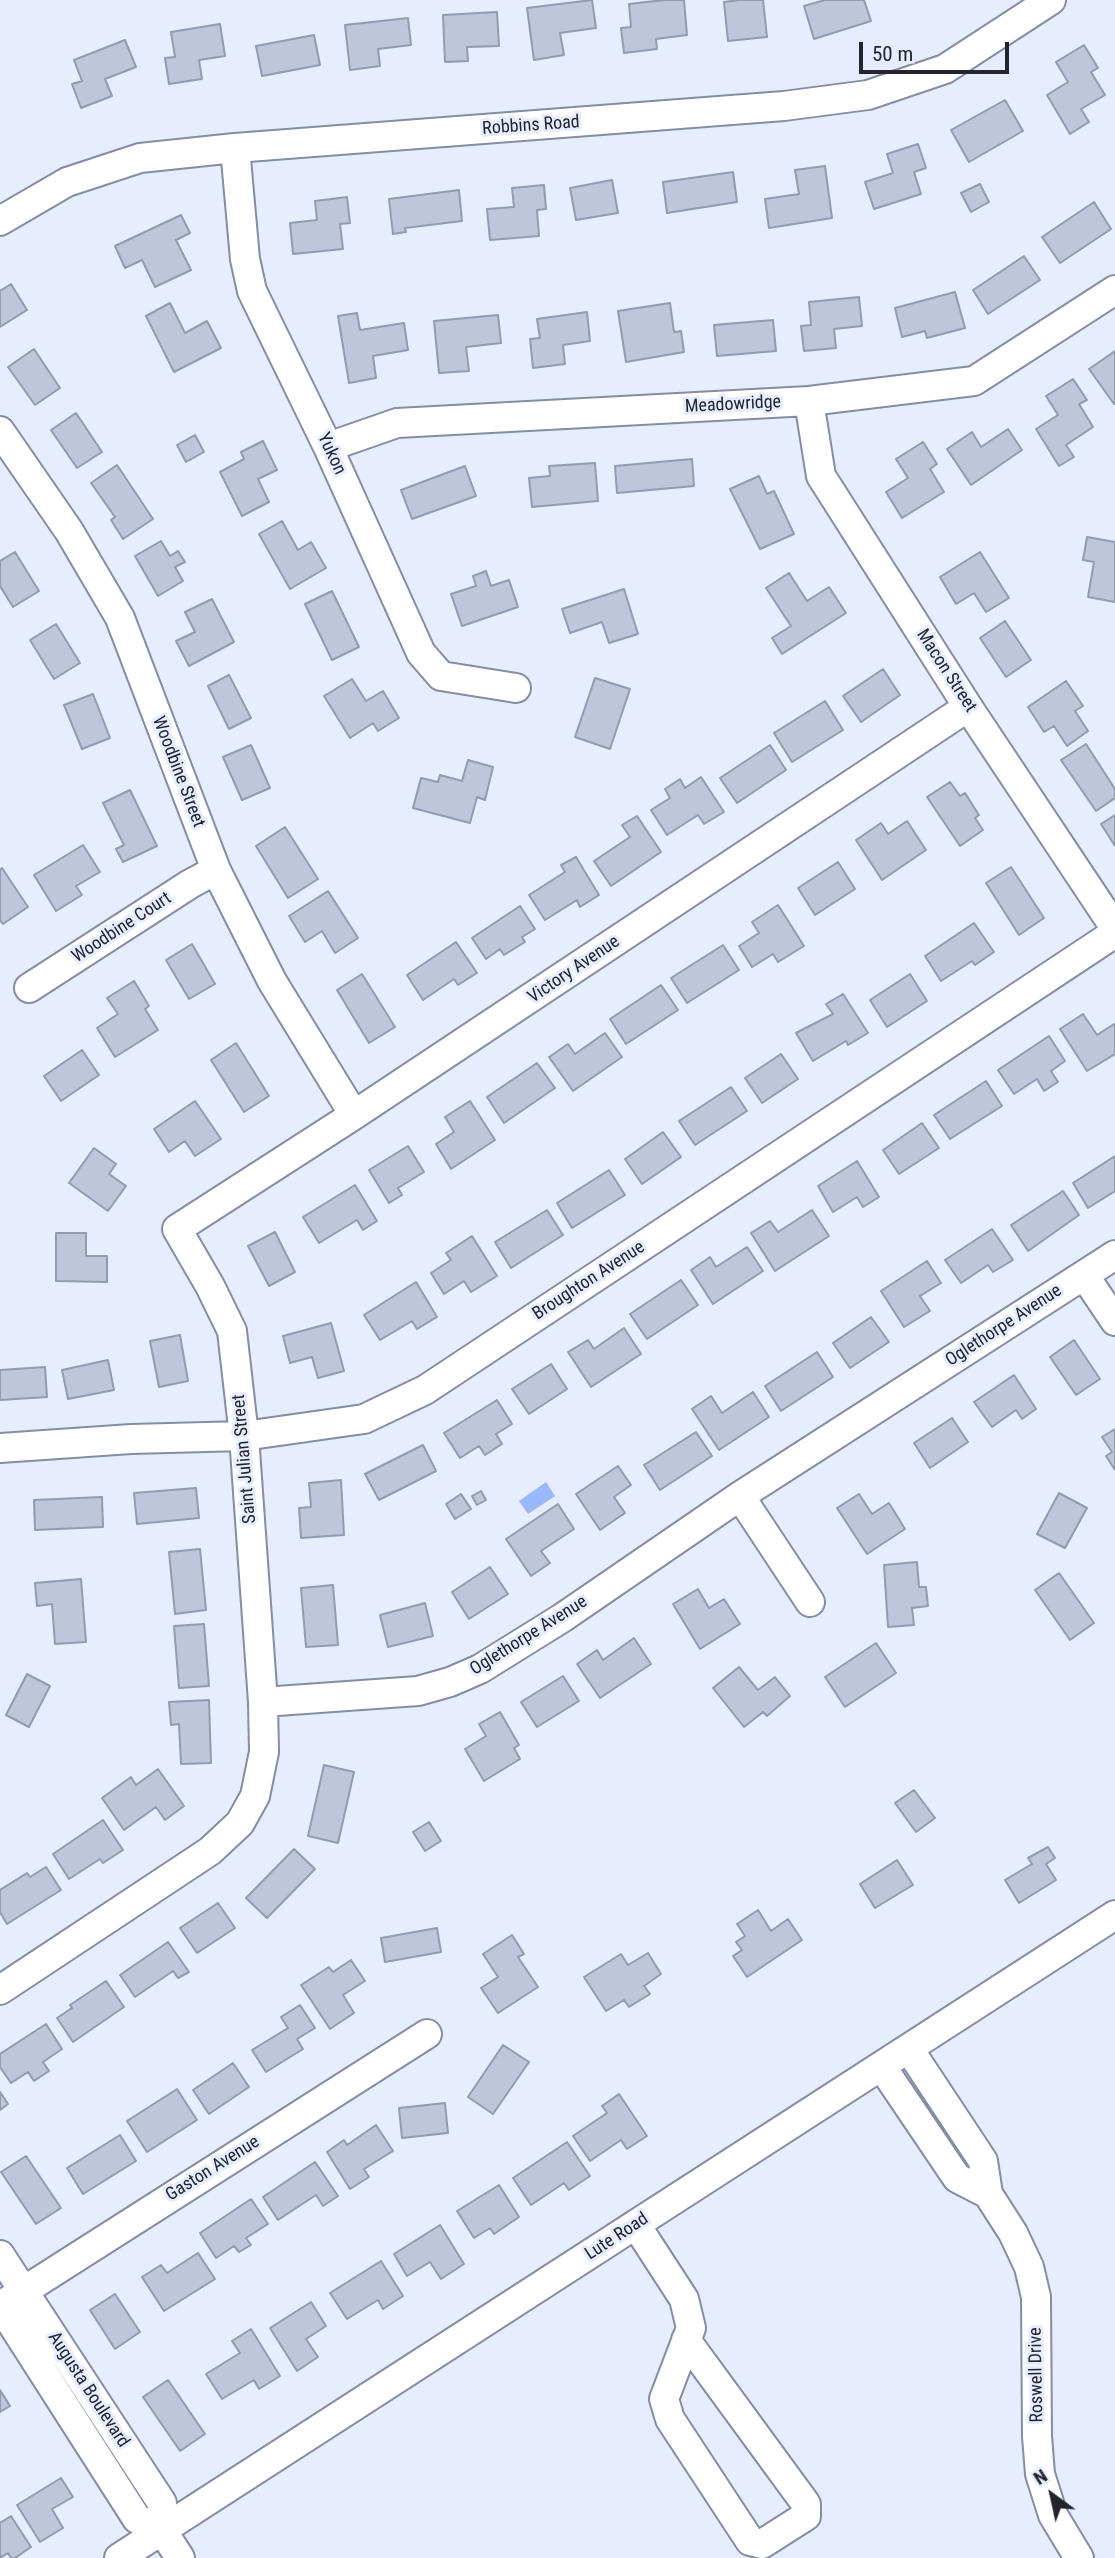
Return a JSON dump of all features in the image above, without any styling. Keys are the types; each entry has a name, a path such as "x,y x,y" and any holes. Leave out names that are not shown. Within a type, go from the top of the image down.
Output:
{"street":[{"name":"Robbins Road","path":"0,221 67,182 140,158 235,148 784,106 868,95 945,69 1051,0"},
{"name":"Yukon","path":"235,148 245,259 252,291 328,447 421,653 441,676 516,688"},
{"name":"Meadowridge","path":"328,447 397,423 809,401 974,381 1115,290"},
{"name":"Macon Street","path":"809,401 821,476 968,707 1115,928"},
{"name":"Woodbine Street","path":"0,431 69,531 120,618 216,870 272,981 354,1115"},
{"name":"Victory Avenue","path":"177,1229 354,1115 968,707"},
{"name":"Woodbine Court","path":"29,988 216,870"},
{"name":"Broughton Avenue","path":"0,1448 131,1439 244,1436 363,1419 425,1390 1115,933"},
{"name":"Saint Julian Street","path":"177,1229 232,1331 244,1436 263,1702"},
{"path":"1105,1266 1115,1321"},
{"name":"Oglethorpe Avenue","path":"263,1702 418,1691 450,1682 480,1669 562,1618 740,1496 1105,1266"},
{"path":"740,1496 810,1602"},
{"path":"0,1990 210,1851 240,1823 255,1796 264,1752 263,1702"},
{"name":"Lute Road","path":"119,2558 1115,1915"},
{"name":"Gaston Avenue","path":"6,2302 427,2034"},
{"name":"Roswell Drive","path":"909,2049 983,2161 988,2194 1013,2234 1029,2267 1036,2297 1040,2473 1053,2515 1079,2558"},
{"path":"882,2067 957,2178 988,2194"},
{"path":"636,2225 684,2299 691,2328 686,2340 664,2399 670,2419 750,2542 762,2544 806,2516 806,2504 686,2340"},
{"name":"Augusta Boulevard","path":"0,2255 6,2302 162,2503 162,2530 180,2558"}],"water":[{"path":"546,1482 555,1496 528,1514 519,1501"}],"building":[{"path":"592,0 596,28 560,33 564,55 534,60 527,8"},
{"path":"684,0 687,35 656,39 657,49 624,53 621,28 631,27 629,4"},
{"path":"763,0 767,37 728,41 724,2"},
{"path":"825,0 864,0 871,21 814,39 804,6"},
{"path":"497,12 499,46 467,47 468,61 445,62 443,15"},
{"path":"408,18 411,45 378,49 380,66 350,70 345,25"},
{"path":"220,24 225,56 199,60 202,79 169,84 165,58 175,57 171,32"},
{"path":"314,35 320,65 262,76 256,46"},
{"path":"125,40 136,67 105,79 112,96 81,108 72,84 82,81 74,60"},
{"path":"1084,45 1098,68 1091,72 1105,95 1081,109 1089,122 1070,134 1047,95 1068,82 1056,62"},
{"path":"1005,100 1023,131 969,162 951,130"},
{"path":"918,144 926,168 914,172 921,194 874,209 865,182 893,173 887,154"},
{"path":"825,166 832,218 769,228 765,199 799,194 795,170"},
{"path":"733,172 737,202 667,213 663,182"},
{"path":"612,180 618,213 576,220 570,188"},
{"path":"980,184 989,202 971,212 961,193"},
{"path":"544,185 546,209 537,210 539,236 490,240 487,209 514,207 512,188"},
{"path":"459,190 462,221 405,228 406,232 393,234 389,199"},
{"path":"347,197 350,223 340,224 343,249 293,254 290,223 317,220 315,201"},
{"path":"1094,202 1111,229 1060,263 1042,237"},
{"path":"181,215 190,233 176,240 191,270 155,287 142,260 125,268 115,246"},
{"path":"1024,256 1040,280 988,314 973,290"},
{"path":"11,284 27,310 0,327 0,291"},
{"path":"955,292 965,328 927,338 925,331 902,337 895,308"},
{"path":"859,297 862,326 834,329 836,348 804,351 801,326 811,325 809,302"},
{"path":"170,303 185,333 207,321 221,348 174,372 146,316"},
{"path":"670,303 674,332 681,331 684,352 626,362 618,311"},
{"path":"587,312 590,341 563,345 565,364 533,368 530,339 540,338 537,319"},
{"path":"357,313 360,330 404,323 408,350 373,356 376,378 349,383 338,316"},
{"path":"498,315 501,343 466,347 469,371 439,373 434,321"},
{"path":"773,320 776,351 717,356 714,325"},
{"path":"34,349 60,388 35,405 8,367"},
{"path":"1115,351 1115,403 1114,404 1089,369"},
{"path":"1073,379 1087,400 1079,404 1093,427 1066,445 1074,457 1059,466 1036,429 1058,415 1046,396"},
{"path":"76,413 102,452 77,468 51,430"},
{"path":"1008,429 1022,450 971,485 947,449 972,432 981,447"},
{"path":"195,435 204,452 186,462 177,445"},
{"path":"263,441 277,470 258,479 269,502 242,516 220,472 244,459 241,452"},
{"path":"923,442 937,464 930,469 944,492 902,518 886,492 908,478 896,459"},
{"path":"692,459 694,486 617,493 615,466"},
{"path":"595,463 598,501 532,507 529,478 550,476 549,466"},
{"path":"117,465 153,519 123,539 111,520 115,517 91,483"},
{"path":"465,466 476,496 412,519 401,490"},
{"path":"759,476 767,494 774,491 794,534 760,549 730,489"},
{"path":"282,521 298,550 311,542 326,568 290,589 259,534"},
{"path":"1087,537 1115,542 1115,602 1088,597 1094,562 1083,560"},
{"path":"161,541 170,556 178,551 185,562 175,567 183,581 158,596 135,556"},
{"path":"15,552 39,591 13,607 0,586 0,561"},
{"path":"980,552 1009,598 986,612 974,593 956,604 940,577"},
{"path":"486,571 491,586 509,580 518,607 462,626 451,594 476,586 473,576"},
{"path":"789,573 807,601 829,587 846,613 782,654 772,638 791,626 766,588"},
{"path":"624,589 638,634 609,643 602,622 570,633 562,609"},
{"path":"332,591 359,647 332,660 305,604"},
{"path":"212,599 234,642 189,666 176,641 195,632 185,612"},
{"path":"1005,621 1031,660 1006,677 980,638"},
{"path":"56,624 80,663 54,679 30,640"},
{"path":"883,669 900,695 861,722 843,696"},
{"path":"229,675 251,718 229,729 208,686"},
{"path":"595,678 630,689 610,749 575,737"},
{"path":"352,679 366,701 383,691 399,718 378,731 373,723 350,738 324,696"},
{"path":"1066,681 1083,706 1075,711 1088,731 1067,746 1054,726 1044,732 1028,707"},
{"path":"93,694 110,738 82,749 64,705"},
{"path":"825,701 843,730 792,762 774,733"},
{"path":"1086,744 1115,789 1115,798 1096,811 1061,760"},
{"path":"251,745 270,788 242,800 223,757"},
{"path":"770,745 786,770 737,803 720,778"},
{"path":"468,760 493,767 485,800 477,797 470,823 413,808 421,778 438,782 440,775 462,781"},
{"path":"701,777 724,812 704,824 698,815 667,835 651,810 670,798 665,789 680,779 685,788"},
{"path":"950,782 960,796 965,793 979,815 975,818 983,830 960,846 927,797"},
{"path":"130,790 157,846 123,862 116,849 124,845 103,803"},
{"path":"1115,815 1115,846 1101,824"},
{"path":"637,816 661,852 611,886 594,861 630,837 622,825"},
{"path":"907,821 926,850 882,880 856,840 881,823 888,834"},
{"path":"285,827 318,879 288,898 256,846"},
{"path":"83,845 100,872 76,886 82,895 56,911 34,875"},
{"path":"576,857 599,895 580,907 577,900 545,920 529,895 565,872 561,865"},
{"path":"838,862 855,889 815,915 798,888"},
{"path":"1011,867 1044,918 1019,935 986,883"},
{"path":"2,868 28,907 3,924 0,920"},
{"path":"328,891 358,938 335,953 322,931 305,942 289,916"},
{"path":"778,905 804,946 778,962 773,954 752,967 739,946 759,933 752,922"},
{"path":"520,906 535,929 522,937 525,942 504,955 500,949 486,959 472,938"},
{"path":"974,923 994,952 975,965 972,961 941,981 925,956"},
{"path":"456,942 477,973 458,985 454,979 423,1000 407,975"},
{"path":"192,944 215,984 189,999 166,960"},
{"path":"723,945 739,970 687,1003 671,978"},
{"path":"362,974 395,1027 369,1043 337,990"},
{"path":"910,974 927,1001 887,1027 870,1000"},
{"path":"134,981 149,1006 145,1009 158,1030 115,1057 97,1028 118,1014 107,998"},
{"path":"661,985 678,1010 626,1044 610,1019"},
{"path":"843,994 868,1033 848,1045 846,1041 813,1061 796,1033 833,1014 826,1004"},
{"path":"1083,1014 1097,1035 1114,1024 1115,1026 1115,1054 1087,1071 1060,1029"},
{"path":"605,1033 622,1057 573,1091 549,1057 568,1044 575,1054"},
{"path":"1049,1036 1065,1061 1051,1071 1058,1082 1044,1091 1037,1079 1014,1094 998,1070"},
{"path":"236,1043 269,1096 244,1112 211,1060"},
{"path":"82,1050 99,1075 61,1101 44,1076"},
{"path":"781,1054 798,1079 762,1103 745,1078"},
{"path":"537,1063 555,1088 504,1123 487,1097"},
{"path":"986,1081 1002,1106 950,1139 934,1115"},
{"path":"731,1087 747,1111 695,1145 679,1121"},
{"path":"195,1101 221,1139 195,1156 185,1141 169,1152 154,1129"},
{"path":"470,1101 495,1140 451,1169 436,1144 454,1132 445,1117"},
{"path":"922,1123 939,1148 899,1174 883,1150"},
{"path":"663,1132 681,1157 642,1184 625,1159"},
{"path":"408,1146 424,1172 398,1188 402,1195 389,1203 369,1170"},
{"path":"94,1148 116,1164 109,1174 126,1186 108,1211 69,1183"},
{"path":"1115,1156 1115,1191 1088,1208 1073,1183"},
{"path":"857,1161 879,1197 863,1207 857,1197 833,1212 818,1186"},
{"path":"609,1170 625,1195 572,1228 557,1203"},
{"path":"355,1185 377,1221 363,1230 357,1220 319,1243 303,1217"},
{"path":"1063,1191 1079,1215 1028,1251 1011,1225"},
{"path":"547,1210 563,1235 511,1268 495,1242"},
{"path":"812,1210 829,1236 775,1271 751,1233 770,1221 778,1232"},
{"path":"992,1229 1013,1260 993,1272 988,1265 961,1283 945,1260"},
{"path":"275,1232 295,1272 269,1286 248,1246"},
{"path":"56,1233 86,1233 86,1256 107,1256 107,1282 56,1281"},
{"path":"472,1236 497,1276 471,1292 464,1281 444,1294 431,1273 451,1260 446,1253"},
{"path":"747,1247 763,1271 713,1304 691,1270 710,1257 716,1267"},
{"path":"927,1261 941,1283 920,1296 930,1311 904,1327 881,1291"},
{"path":"681,1280 698,1305 647,1339 630,1314"},
{"path":"416,1282 437,1317 417,1329 412,1321 380,1340 364,1315"},
{"path":"871,1317 889,1342 850,1368 833,1343"},
{"path":"331,1323 344,1371 318,1378 312,1357 290,1363 283,1336"},
{"path":"624,1328 641,1354 591,1387 568,1352 588,1340 594,1349"},
{"path":"180,1335 188,1381 159,1387 150,1341"},
{"path":"1074,1340 1100,1379 1076,1395 1050,1357"},
{"path":"817,1352 833,1377 781,1411 765,1386"},
{"path":"108,1360 114,1390 68,1399 62,1370"},
{"path":"551,1364 567,1389 529,1414 512,1389"},
{"path":"45,1367 47,1397 0,1400 0,1370"},
{"path":"1014,1375 1036,1409 1022,1419 1016,1410 992,1427 974,1402"},
{"path":"753,1392 769,1417 719,1450 692,1409 711,1396 722,1413"},
{"path":"497,1400 512,1424 496,1434 502,1444 485,1455 479,1446 460,1458 444,1433"},
{"path":"952,1418 968,1442 930,1468 914,1443"},
{"path":"1115,1429 1115,1470 1106,1456 1112,1452 1102,1437"},
{"path":"696,1432 712,1456 660,1490 644,1465"},
{"path":"423,1445 436,1471 379,1500 365,1474"},
{"path":"618,1466 631,1485 614,1497 625,1513 600,1530 576,1494"},
{"path":"341,1480 344,1535 301,1538 299,1508 311,1507 309,1483"},
{"path":"196,1488 199,1518 137,1524 134,1493"},
{"path":"481,1491 486,1500 477,1505 472,1496"},
{"path":"1059,1493 1087,1508 1065,1548 1037,1534"},
{"path":"461,1494 471,1509 455,1519 446,1504"},
{"path":"859,1494 872,1514 889,1503 905,1529 867,1554 837,1508"},
{"path":"102,1497 103,1527 35,1530 34,1500"},
{"path":"558,1504 574,1529 541,1551 550,1563 531,1576 506,1539"},
{"path":"200,1549 206,1610 175,1614 169,1552"},
{"path":"917,1562 919,1587 926,1587 928,1606 912,1608 914,1625 888,1627 884,1565"},
{"path":"490,1567 508,1594 469,1619 452,1592"},
{"path":"1059,1573 1094,1623 1070,1640 1035,1590"},
{"path":"81,1579 86,1642 55,1644 52,1604 37,1606 35,1583"},
{"path":"333,1585 338,1645 306,1647 301,1588"},
{"path":"698,1589 709,1608 724,1599 740,1624 700,1649 673,1604"},
{"path":"425,1603 433,1636 388,1647 380,1615"},
{"path":"204,1624 209,1686 179,1688 174,1626"},
{"path":"634,1638 651,1664 600,1698 577,1664 597,1650 603,1660"},
{"path":"876,1643 896,1673 845,1707 825,1677"},
{"path":"739,1667 758,1690 775,1677 790,1696 767,1716 763,1712 744,1727 713,1688"},
{"path":"27,1674 50,1686 29,1727 6,1715"},
{"path":"563,1676 579,1701 537,1727 521,1702"},
{"path":"209,1700 211,1763 181,1764 179,1724 171,1725 169,1702"},
{"path":"500,1712 519,1745 514,1748 520,1759 484,1781 465,1749 486,1736 479,1724"},
{"path":"324,1765 354,1772 338,1843 308,1836"},
{"path":"158,1769 184,1806 165,1820 156,1807 124,1830 102,1798 131,1777 136,1785"},
{"path":"914,1790 935,1818 916,1832 895,1803"},
{"path":"103,1820 123,1850 103,1863 100,1859 69,1879 53,1854"},
{"path":"429,1822 441,1841 425,1851 413,1832"},
{"path":"1048,1847 1055,1858 1046,1864 1056,1880 1019,1903 1005,1880 1032,1864 1028,1858"},
{"path":"294,1849 315,1869 267,1918 246,1898"},
{"path":"897,1860 913,1885 875,1908 860,1884"},
{"path":"46,1867 61,1890 7,1924 0,1912 0,1890 27,1873 30,1877"},
{"path":"218,1903 235,1928 197,1953 180,1928"},
{"path":"758,1910 771,1931 788,1919 802,1940 747,1977 733,1956 742,1950 736,1942 745,1936 737,1924"},
{"path":"437,1928 441,1952 385,1962 381,1938"},
{"path":"512,1935 524,1954 518,1957 538,1987 498,2013 481,1988 498,1977 483,1954"},
{"path":"168,1942 189,1972 178,1978 173,1971 135,1997 120,1975"},
{"path":"648,1953 661,1974 644,1986 650,1994 629,2007 624,2000 606,2011 584,1977 621,1954 628,1965"},
{"path":"351,1960 365,1981 343,1995 354,2013 330,2029 301,1985 329,1967 333,1972"},
{"path":"106,1981 124,2007 73,2042 57,2018 72,2008 70,2005"},
{"path":"300,2005 315,2028 297,2039 303,2049 266,2072 252,2050 288,2028 281,2017"},
{"path":"46,2024 62,2049 43,2062 49,2071 34,2081 28,2072 11,2083 0,2067 0,2054"},
{"path":"503,2045 529,2062 493,2114 468,2097"},
{"path":"233,2063 249,2087 209,2114 193,2090"},
{"path":"177,2089 197,2120 147,2152 127,2121"},
{"path":"0,2092 8,2104 0,2110"},
{"path":"619,2094 647,2136 627,2149 621,2140 590,2161 573,2136 607,2113 602,2106"},
{"path":"445,2103 448,2133 402,2138 399,2108"},
{"path":"376,2125 393,2151 364,2169 369,2177 350,2189 327,2152 344,2140 347,2145"},
{"path":"120,2135 136,2161 83,2194 67,2168"},
{"path":"567,2142 590,2176 569,2190 564,2183 531,2205 513,2178"},
{"path":"26,2156 61,2208 36,2224 1,2172"},
{"path":"315,2162 338,2196 323,2206 316,2195 278,2220 263,2197"},
{"path":"499,2185 519,2217 494,2234 490,2228 474,2238 457,2211"},
{"path":"251,2199 268,2224 246,2238 251,2245 239,2252 234,2246 216,2258 200,2233"},
{"path":"440,2225 464,2264 441,2279 430,2262 407,2276 394,2254"},
{"path":"198,2253 215,2279 164,2311 142,2277 161,2265 167,2273"},
{"path":"381,2261 403,2296 383,2309 378,2300 347,2319 330,2293"},
{"path":"115,2294 140,2332 115,2349 90,2310"},
{"path":"311,2302 326,2326 306,2339 318,2357 297,2371 270,2328"},
{"path":"251,2329 280,2376 259,2389 254,2380 222,2399 206,2374 240,2353 232,2341"},
{"path":"168,2380 205,2434 180,2451 143,2397"},
{"path":"0,2390 10,2406 0,2412"},
{"path":"61,2478 73,2497 52,2509 63,2528 40,2542 17,2505"},
{"path":"11,2516 31,2547 15,2558 11,2558 8,2553 0,2558 0,2523"}]}
